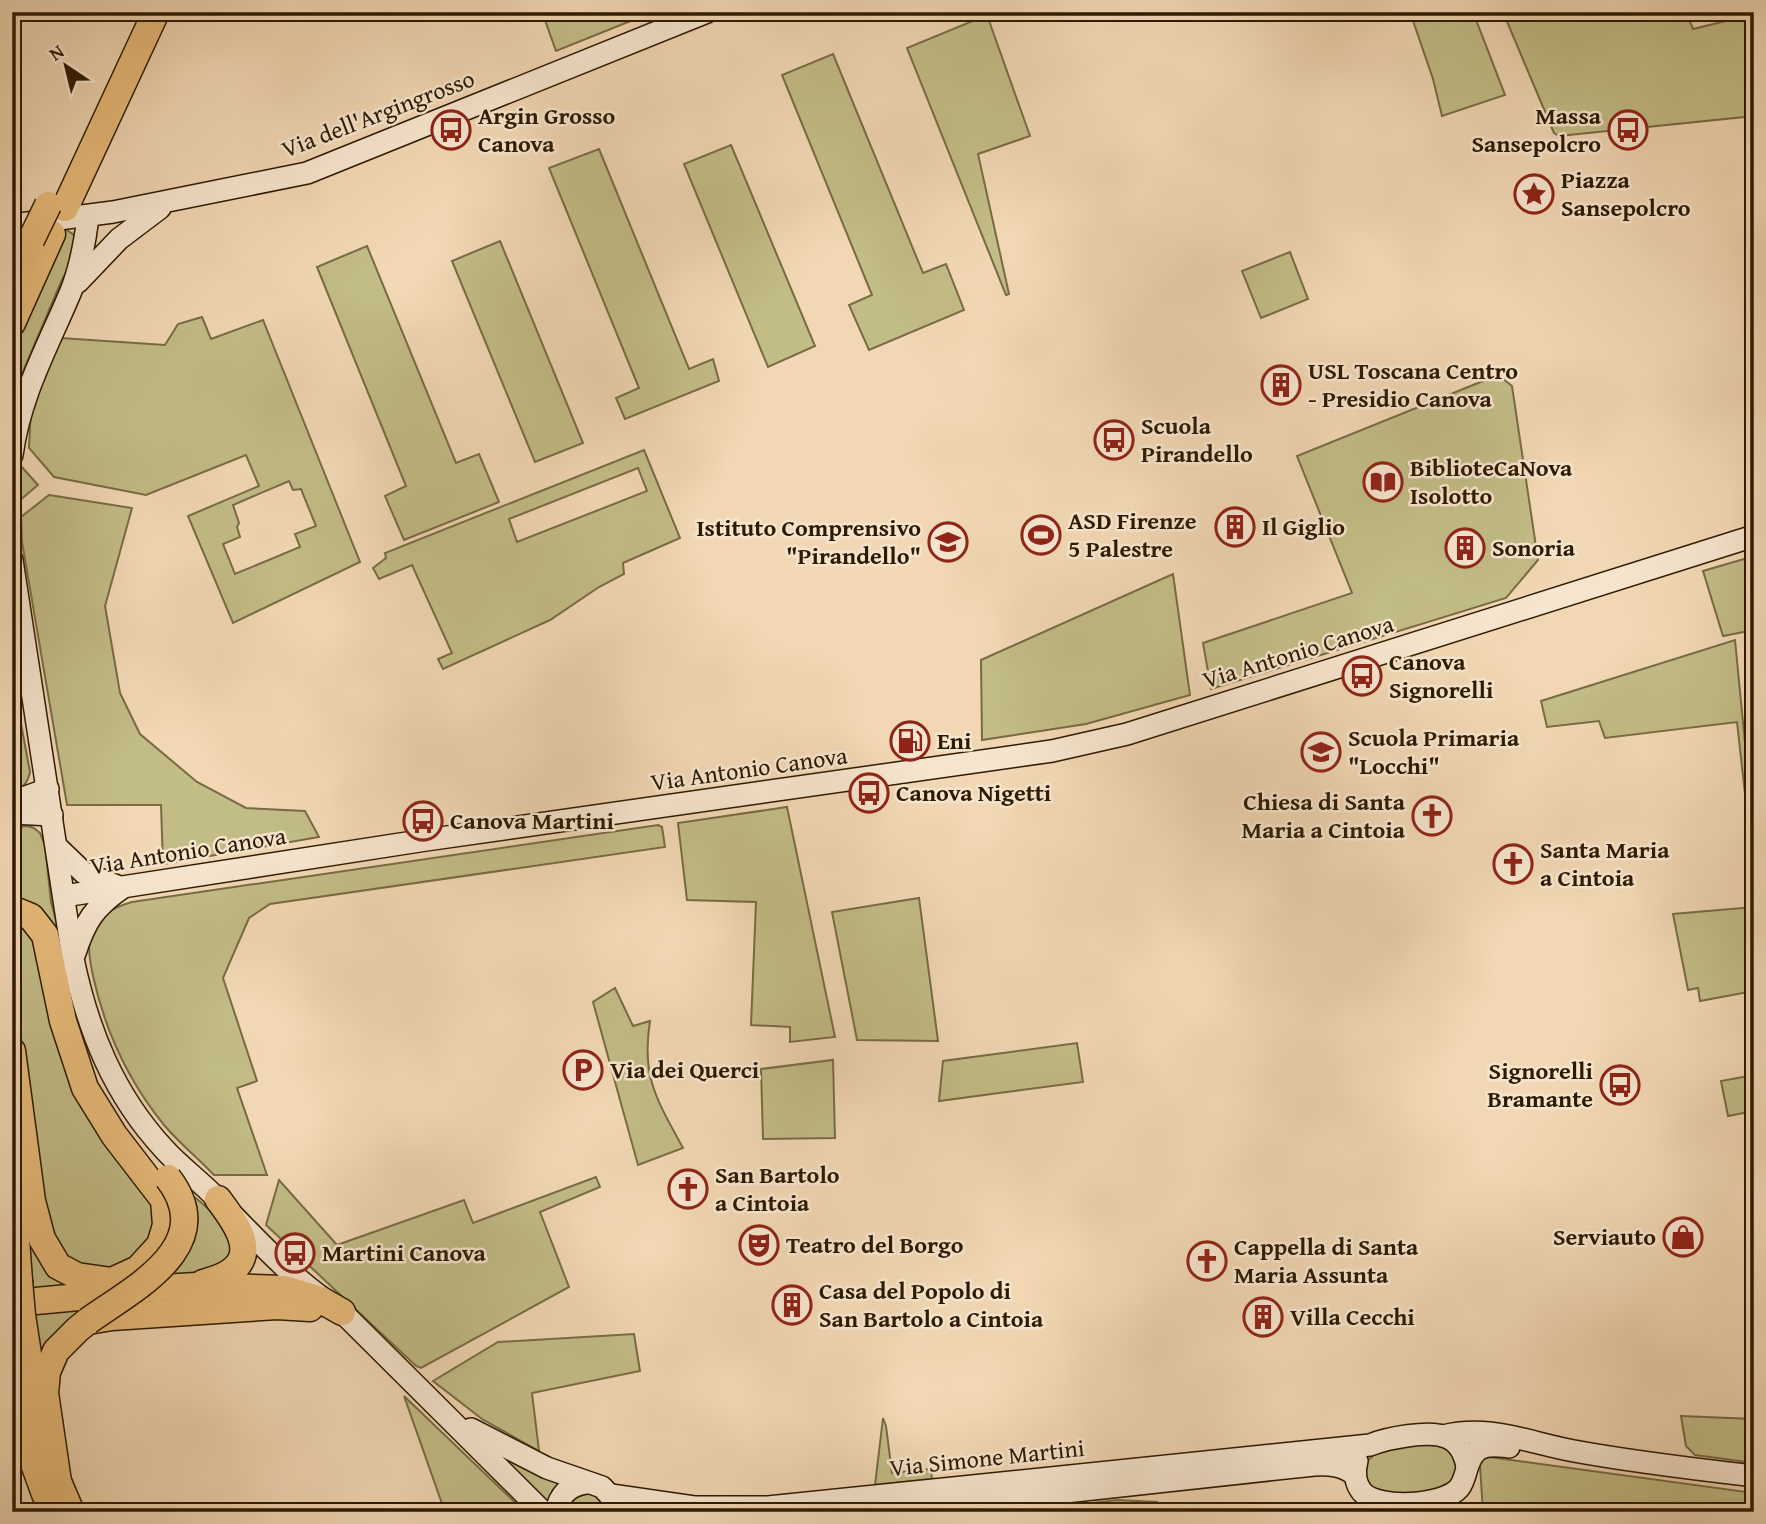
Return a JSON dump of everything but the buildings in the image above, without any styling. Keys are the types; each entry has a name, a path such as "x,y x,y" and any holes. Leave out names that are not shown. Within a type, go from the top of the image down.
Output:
{"highway":[{"path":"67,210 138,12"},
{"path":"12,274 32,233 67,210 156,12"},
{"path":"12,282 32,233"},
{"path":"12,323 32,233"},
{"path":"12,909 32,917 42,928 68,1038 89,1095 114,1135 162,1195 166,1208 165,1234 155,1253 130,1274 113,1281"},
{"path":"58,1482 45,1393 50,1362 62,1342 161,1268 175,1252 182,1233 183,1216 179,1194 123,1128 68,1038"},
{"path":"12,1051 32,1201 42,1239 54,1261 62,1269 85,1278 113,1281 144,1289"},
{"path":"12,1183 19,1281 29,1308 30,1377 40,1427 71,1512"},
{"path":"196,1286 229,1273 237,1265 241,1254 242,1236 239,1227 218,1199"},
{"path":"29,1308 144,1289 196,1286 284,1289 321,1300 348,1318"},
{"path":"88,1321 144,1314 284,1306 321,1310 348,1318"},
{"path":"12,1370 33,1461 53,1512"}],"street":[{"name":"Via dell'Argingrosso","path":"32,233 67,210 113,212 319,169 707,12"},
{"path":"72,289 92,265 136,224 178,199"},
{"path":"12,455 32,375 72,289 83,251 67,210"},
{"path":"92,265 107,239 113,212"},
{"name":"Via Antonio Canova","path":"12,561 64,896 426,840 866,779 1078,746 1127,734 1754,536"},
{"path":"12,802 48,789"},
{"path":"12,813 52,815"},
{"path":"58,848 84,873 122,888"},
{"path":"73,959 88,919 122,888"},
{"name":"Via Simone Martini","path":"64,896 73,959 89,1023 106,1067 158,1142 218,1199 258,1226 328,1290 348,1318 543,1512"},
{"name":"Via Simone Martini","path":"450,1418 547,1468 602,1487 614,1503 694,1507 768,1507 1370,1445 1390,1439 1471,1432 1518,1436 1571,1451"},
{"path":"1443,1436 1453,1441 1460,1449 1467,1467"},
{"path":"1355,1475 1359,1458 1370,1445"},
{"name":"Via Simone Martini","path":"881,1512 1314,1465 1333,1465 1348,1470 1355,1475 1358,1485 1366,1495 1379,1502 1398,1504 1449,1496 1462,1484 1475,1453 1489,1445 1542,1451 1571,1451 1754,1476"},
{"path":"556,1512 558,1502 567,1490 586,1483"}],"shaded area":[{"path":"542,12 653,12 556,51"},
{"path":"1410,12 1473,12 1505,95 1442,116 1433,79"},
{"path":"1503,12 1686,12 1693,29 1754,14 1754,116 1559,136 1554,133"},
{"path":"987,15 1030,136 978,154 1009,294 1006,295 907,48"},
{"path":"833,54 923,273 946,264 964,310 869,350 849,305 872,295 782,75"},
{"path":"731,145 815,346 768,367 684,164"},
{"path":"599,149 689,369 713,359 719,381 625,419 616,398 639,388 549,168"},
{"path":"64,228 74,235 77,244 75,255 24,369 12,414 12,355"},
{"path":"500,241 583,443 535,462 452,261"},
{"path":"367,246 456,463 479,454 499,502 404,540 385,496 406,486 317,267"},
{"path":"1290,252 1308,299 1261,318 1242,271"},
{"path":"202,317 211,339 263,320 360,562 233,623 188,516 259,486 246,455 146,495 54,477 29,448 31,407 61,338 165,345 178,324","holes":["289,481 293,490 301,489 316,526 295,534 300,547 235,574 223,544 240,537 233,505"]},
{"path":"1498,375 1512,386 1538,560 1506,598 1211,689 1203,643 1352,593 1297,456"},
{"path":"644,450 680,538 623,563 624,574 599,587 550,620 443,669 438,659 452,653 412,565 379,579 373,568 386,558 385,553","holes":["638,468 647,491 517,542 509,519"]},
{"path":"20,465 38,485 19,501"},
{"path":"49,495 132,508 105,606 120,693 140,734 197,782 246,808 305,811 319,837 163,864 161,805 67,805 22,542 21,517"},
{"path":"1754,556 1754,630 1723,636 1703,571"},
{"path":"1173,574 1190,695 1086,724 982,740 981,660"},
{"path":"1735,640 1750,794 1745,794 1737,722 1605,738 1599,721 1547,727 1541,701"},
{"path":"12,675 30,772 24,785 12,795"},
{"path":"787,807 835,1037 790,1042 790,1027 751,1025 756,902 687,900 678,823"},
{"path":"658,825 662,827 665,847 270,904 249,918 223,978 257,1081 237,1088 267,1175 214,1175 182,1144 151,1108 129,1073 104,1016 93,976 89,943 101,919 124,904"},
{"path":"27,826 40,833 45,845 51,902 58,927 54,928 36,904 13,896 19,866 15,833 18,827"},
{"path":"919,898 938,1041 857,1040 832,912"},
{"path":"1754,907 1754,991 1700,1001 1698,988 1688,990 1673,914"},
{"path":"12,917 33,934 44,993 156,1199 157,1233 128,1267 88,1271 49,1244 26,1125 12,951"},
{"path":"615,988 633,1026 650,1021 648,1058 653,1088 683,1148 638,1165 593,1002"},
{"path":"1077,1043 1083,1082 939,1101 943,1061"},
{"path":"833,1060 835,1138 763,1139 761,1069"},
{"path":"1754,1075 1754,1111 1728,1116 1721,1081"},
{"path":"596,1177 600,1187 540,1212 569,1287 421,1368 266,1225 279,1180 337,1245 464,1200 473,1223"},
{"path":"179,1185 216,1217 229,1239 227,1261 205,1278 164,1273"},
{"path":"23,1190 76,1284 34,1295"},
{"path":"103,1302 41,1366 34,1308"},
{"path":"634,1334 640,1371 532,1393 539,1451 482,1419 433,1381 498,1342"},
{"path":"404,1396 525,1512 445,1512"},
{"path":"1681,1416 1754,1419 1754,1463 1695,1455 1686,1446"},
{"path":"883,1418 892,1473 931,1469 932,1479 875,1485"},
{"path":"1435,1443 1453,1452 1459,1472 1445,1490 1402,1497 1391,1496 1373,1490 1367,1482 1365,1465 1378,1452 1396,1446"},
{"path":"494,1450 569,1482 552,1508"},
{"path":"1489,1457 1754,1493 1754,1512 1483,1512 1480,1465"},
{"path":"588,1493 601,1497 609,1512 567,1512 575,1498"},
{"path":"1117,1500 1157,1502 1157,1512 1013,1512"}],"place":[{"name":"Argin Grosso Canova","path":"451,130"},
{"name":"Massa Sansepolcro","path":"1628,130"},
{"name":"Piazza Sansepolcro","path":"1534,194"},
{"name":"USL Toscana Centro - Presidio Canova","path":"1281,385"},
{"name":"Scuola Pirandello","path":"1114,440"},
{"name":"BiblioteCaNova Isolotto","path":"1383,482"},
{"name":"Il Giglio","path":"1235,527"},
{"name":"ASD Firenze 5 Palestre","path":"1041,535"},
{"name":"Istituto Comprensivo \"Pirandello\"","path":"948,542"},
{"name":"Sonoria","path":"1465,548"},
{"name":"Canova Signorelli","path":"1362,676"},
{"name":"Eni","path":"910,741"},
{"name":"Scuola Primaria \"Locchi\"","path":"1321,752"},
{"name":"Canova Nigetti","path":"869,793"},
{"name":"Chiesa di Santa Maria a Cintoia","path":"1432,816"},
{"name":"Canova Martini","path":"423,821"},
{"name":"Santa Maria a Cintoia","path":"1513,864"},
{"name":"Via dei Querci","path":"583,1070"},
{"name":"Signorelli Bramante","path":"1620,1085"},
{"name":"San Bartolo a Cintoia","path":"688,1189"},
{"name":"Serviauto","path":"1683,1237"},
{"name":"Teatro del Borgo","path":"759,1245"},
{"name":"Martini Canova","path":"295,1253"},
{"name":"Cappella di Santa Maria Assunta","path":"1207,1261"},
{"name":"Casa del Popolo di San Bartolo a Cintoia","path":"792,1305"},
{"name":"Villa Cecchi","path":"1263,1317"}]}
